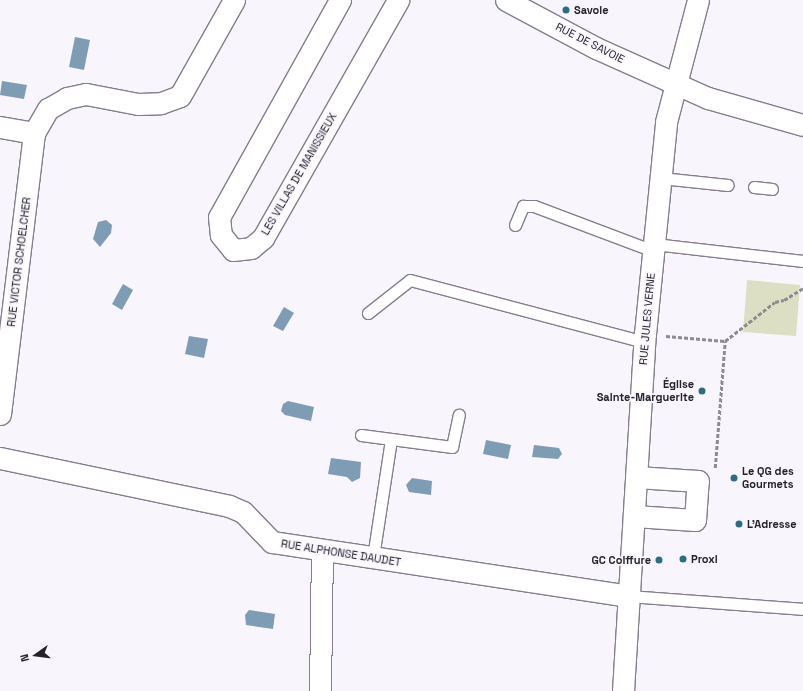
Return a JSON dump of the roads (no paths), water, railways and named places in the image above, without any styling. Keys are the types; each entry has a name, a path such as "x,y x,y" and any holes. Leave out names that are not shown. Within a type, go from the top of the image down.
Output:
{"street":[{"path":"0,127 34,133 48,109 67,98 86,94 138,104 161,103 180,96 234,0"},
{"name":"LES VILLAS DE MANISSIEUX","path":"340,0 219,217 222,235 233,250 251,248 263,238 398,0"},
{"name":"RUE DE SAVOIE","path":"506,0 596,48 708,98 803,125"},
{"name":"RUE JULES VERNE","path":"623,691 627,596 634,516 645,338 667,111 698,0"},
{"name":"RUE VICTOR SCHOELCHER","path":"0,414 34,133"},
{"name":"RUE ALPHONSE DAUDET","path":"0,458 229,506 243,512 272,542 627,596"},
{"path":"634,516 695,520 698,481 636,477"},
{"path":"320,691 322,550"}],"lane":[{"path":"661,178 728,185"},
{"path":"754,187 772,189"},
{"path":"515,225 523,206 534,206 654,248 803,261"},
{"path":"368,313 410,280 645,338"},
{"path":"361,435 452,447 459,415"},
{"path":"373,558 391,439"},
{"path":"627,596 803,609"}],"water":[{"path":"75,37 90,40 84,70 69,67"},
{"path":"2,81 27,85 24,99 0,95"},
{"path":"106,220 112,225 111,233 100,247 93,239 98,222"},
{"path":"123,284 133,290 122,310 112,304"},
{"path":"284,307 294,313 283,331 273,326"},
{"path":"189,336 208,339 204,358 185,354"},
{"path":"288,401 314,407 311,421 285,415 281,411 283,404"},
{"path":"486,440 511,445 508,459 483,454"},
{"path":"534,445 559,448 562,454 558,459 532,457"},
{"path":"331,458 361,462 360,478 352,482 347,477 328,474"},
{"path":"412,478 432,481 431,495 409,492 406,485"},
{"path":"249,610 275,614 273,629 246,625 245,615"}],"place":[{"name":"Savoie","path":"566,10"},
{"name":"Église Sainte-Marguerite","path":"702,391"},
{"name":"Le QG des Gourmets","path":"734,478"},
{"name":"L'Adresse","path":"739,524"},
{"name":"Proxi","path":"683,559"},
{"name":"GC Coiffure","path":"659,560"}]}
